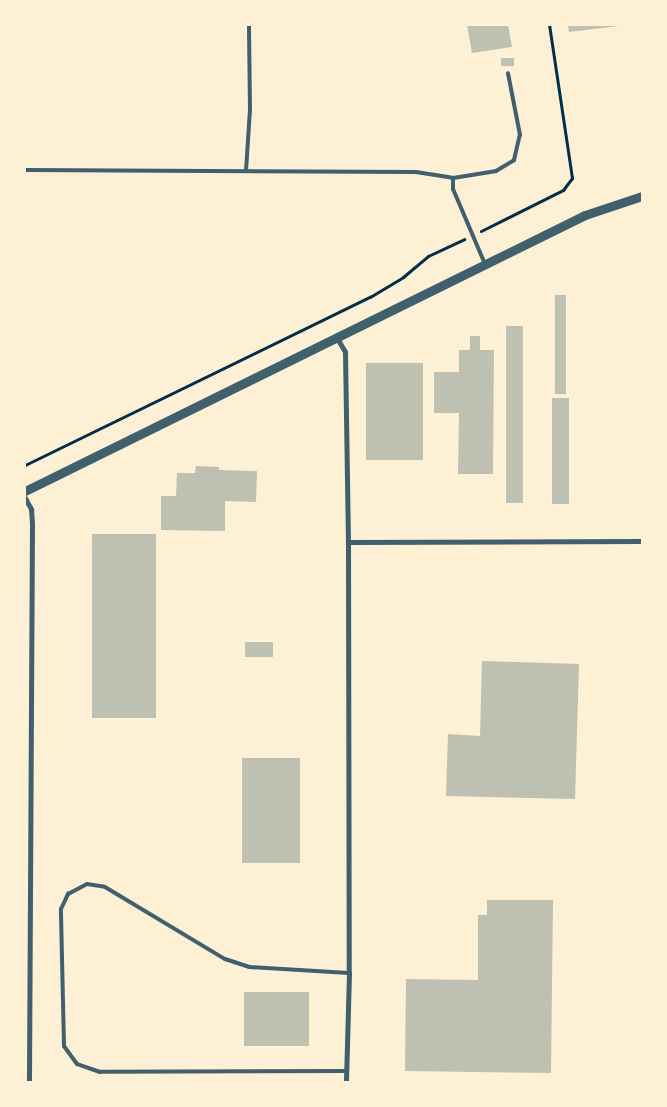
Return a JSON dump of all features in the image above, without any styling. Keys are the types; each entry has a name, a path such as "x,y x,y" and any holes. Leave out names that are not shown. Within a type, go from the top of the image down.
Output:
{"street":[{"path":"25,491 585,215 642,196"},
{"path":"337,338 345,352 348,542 349,973 346,1082"},
{"path":"25,498 31,509 32,523 29,1082"},
{"path":"348,542 642,540"}],"lane":[{"path":"246,171 250,108 249,25"},
{"path":"25,170 416,172 453,178 496,171 514,160 520,135 508,74"},
{"path":"453,178 454,189 485,264"},
{"path":"347,1070 100,1072 77,1064 64,1046 61,909 68,894 87,884 105,887 225,959 249,967 349,973"}],"path":[{"path":"479,232 563,190 572,178 549,25"},
{"path":"25,465 370,297 403,277 428,256 470,236"}],"building":[{"path":"467,25 508,25 512,47 472,53"},
{"path":"568,25 619,25 619,26 569,32"},
{"path":"501,58 514,58 514,66 501,66"},
{"path":"555,295 566,295 566,394 555,394"},
{"path":"506,326 523,326 523,503 506,503"},
{"path":"470,336 480,336 480,350 494,350 493,474 458,474 459,413 434,413 434,372 459,372 459,350 470,350"},
{"path":"366,363 423,363 423,460 366,460"},
{"path":"552,398 569,398 569,504 552,504"},
{"path":"196,466 219,467 219,470 257,471 256,502 225,501 225,531 161,530 161,496 176,496 177,473 195,473"},
{"path":"92,534 156,534 156,718 92,718"},
{"path":"245,642 273,642 273,657 245,657"},
{"path":"482,661 579,664 575,799 446,796 448,734 480,736"},
{"path":"242,758 300,758 300,863 242,863"},
{"path":"487,900 553,900 551,1073 405,1071 406,979 478,980 478,915 487,915"},
{"path":"244,992 309,992 309,1046 244,1046"}]}
